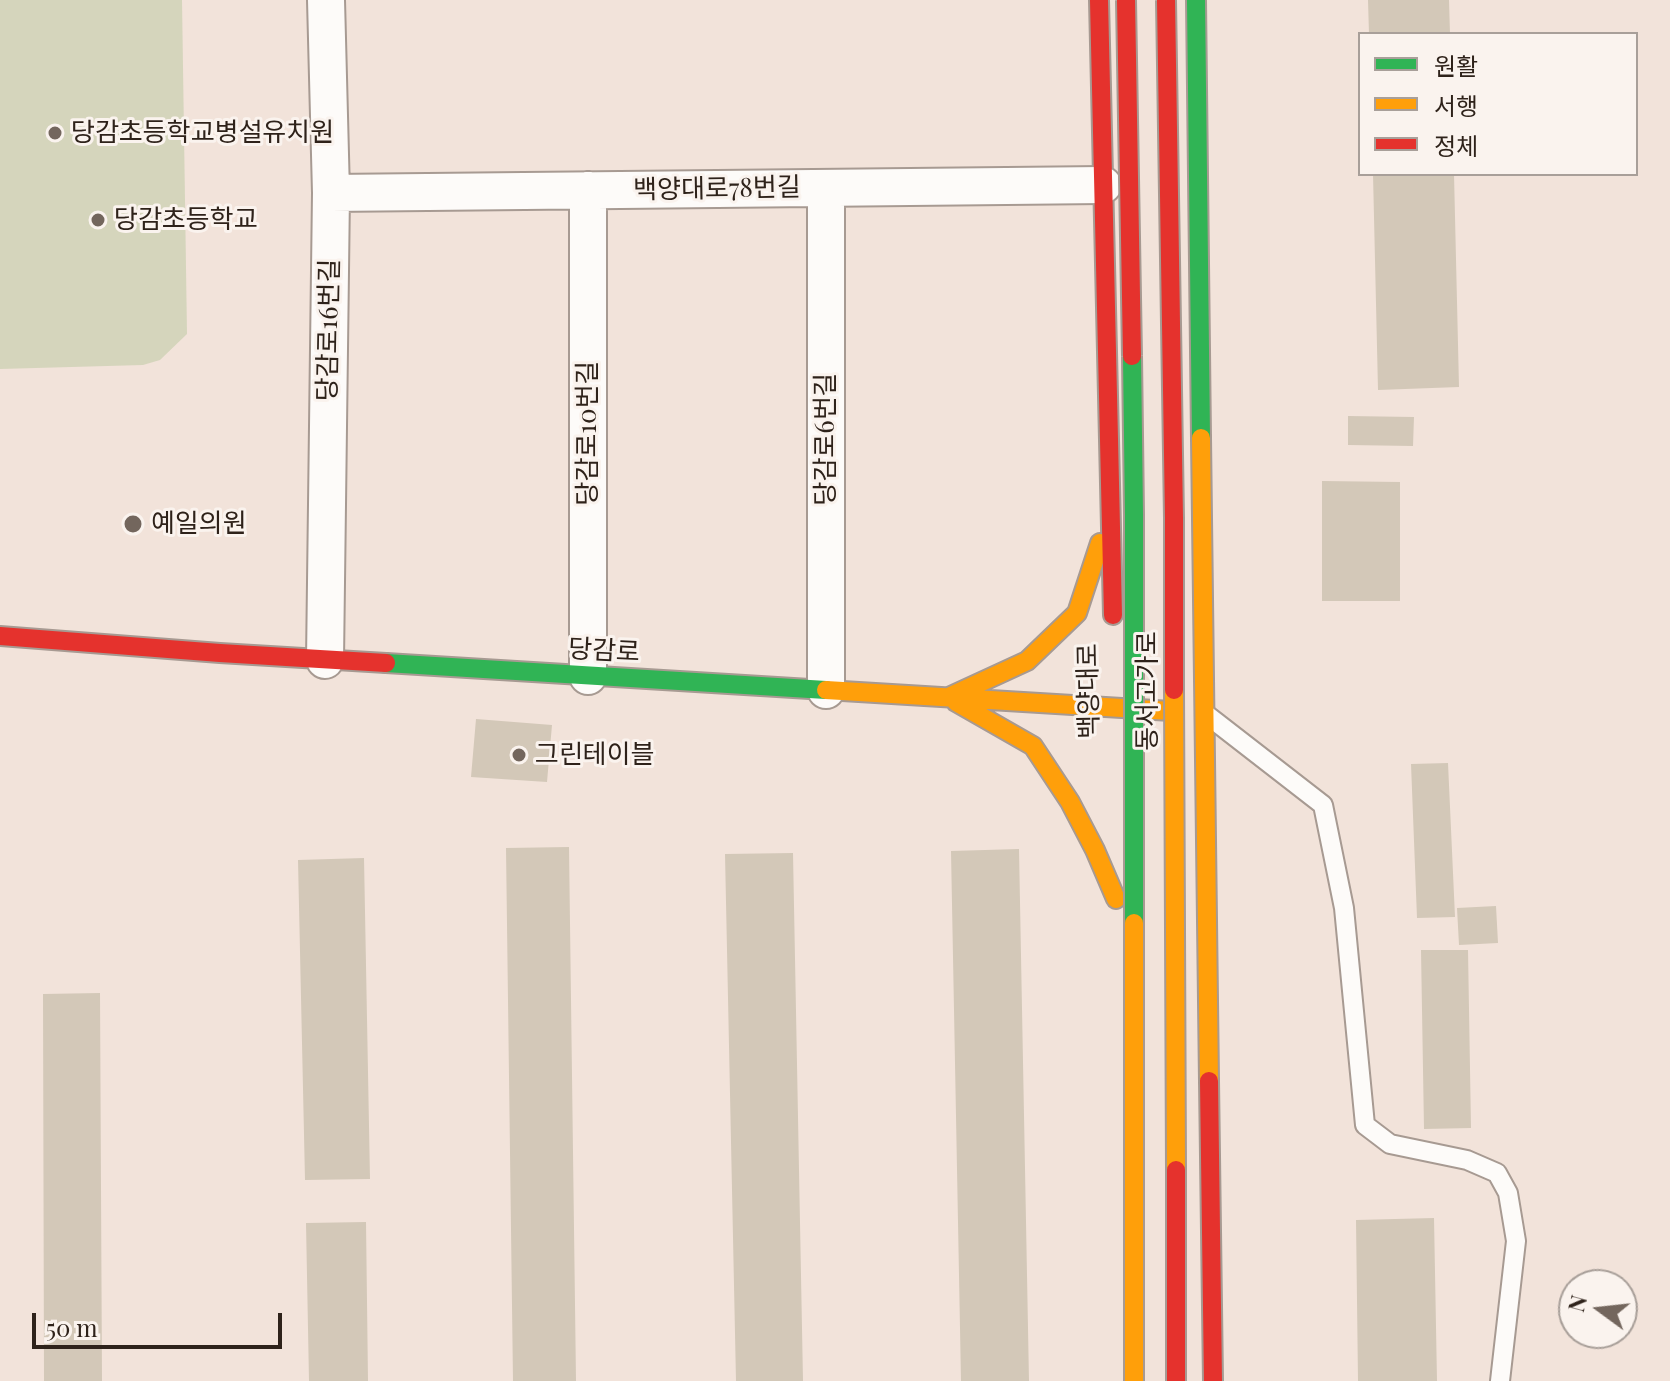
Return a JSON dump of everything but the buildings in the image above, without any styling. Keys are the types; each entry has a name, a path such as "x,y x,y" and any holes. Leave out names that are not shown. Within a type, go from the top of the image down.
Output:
{"main road":[{"name":"백양대로","path":"1099,0 1114,632"},
{"name":"동서고가로","path":"1126,0 1134,515 1134,1381"},
{"name":"동서고가로","path":"1166,0 1174,518 1176,1381"},
{"path":"1196,0 1213,1381"},
{"path":"947,697 1027,661 1077,613 1111,510"},
{"name":"당감로","path":"0,636 325,660 1205,713"},
{"path":"947,697 1033,746 1070,802 1116,899"},
{"path":"1116,851 1118,1381"}],"street":[{"name":"당감로16번길","path":"325,660 331,193 326,0"},
{"name":"백양대로78번길","path":"331,193 1103,185"},
{"name":"당감로6번길","path":"826,188 826,690"},
{"name":"당감로10번길","path":"588,190 588,676"}],"lane":[{"path":"1205,713 1323,805 1344,908 1365,1125 1390,1144 1467,1160 1497,1173 1508,1193 1516,1241 1500,1381"}],"green space":[{"name":"당감초등학교","path":"0,0 182,0 187,334 160,360 143,365 0,369"}],"traffic: fast":[{"path":"1196,0 1201,438"},
{"path":"1132,356 1134,923"},
{"path":"386,663 826,690"}],"traffic: slow":[{"path":"1201,438 1209,1081"},
{"path":"951,696 1027,661 1077,613 1100,543"},
{"path":"826,690 1171,711"},
{"path":"1174,690 1176,1170"},
{"path":"956,702 1033,746 1070,802 1116,899"},
{"path":"1134,923 1134,1381"}],"traffic: jam":[{"path":"1099,0 1113,615"},
{"path":"1126,0 1132,356"},
{"path":"1166,0 1174,690"},
{"path":"0,636 386,663"},
{"path":"1209,1081 1213,1381"},
{"path":"1176,1170 1176,1381"}],"place":[{"name":"당감초등학교병설유치원","path":"55,133"},
{"name":"당감초등학교","path":"98,220"},
{"name":"예일의원","path":"133,524"},
{"name":"그린테이블","path":"519,755"}]}
